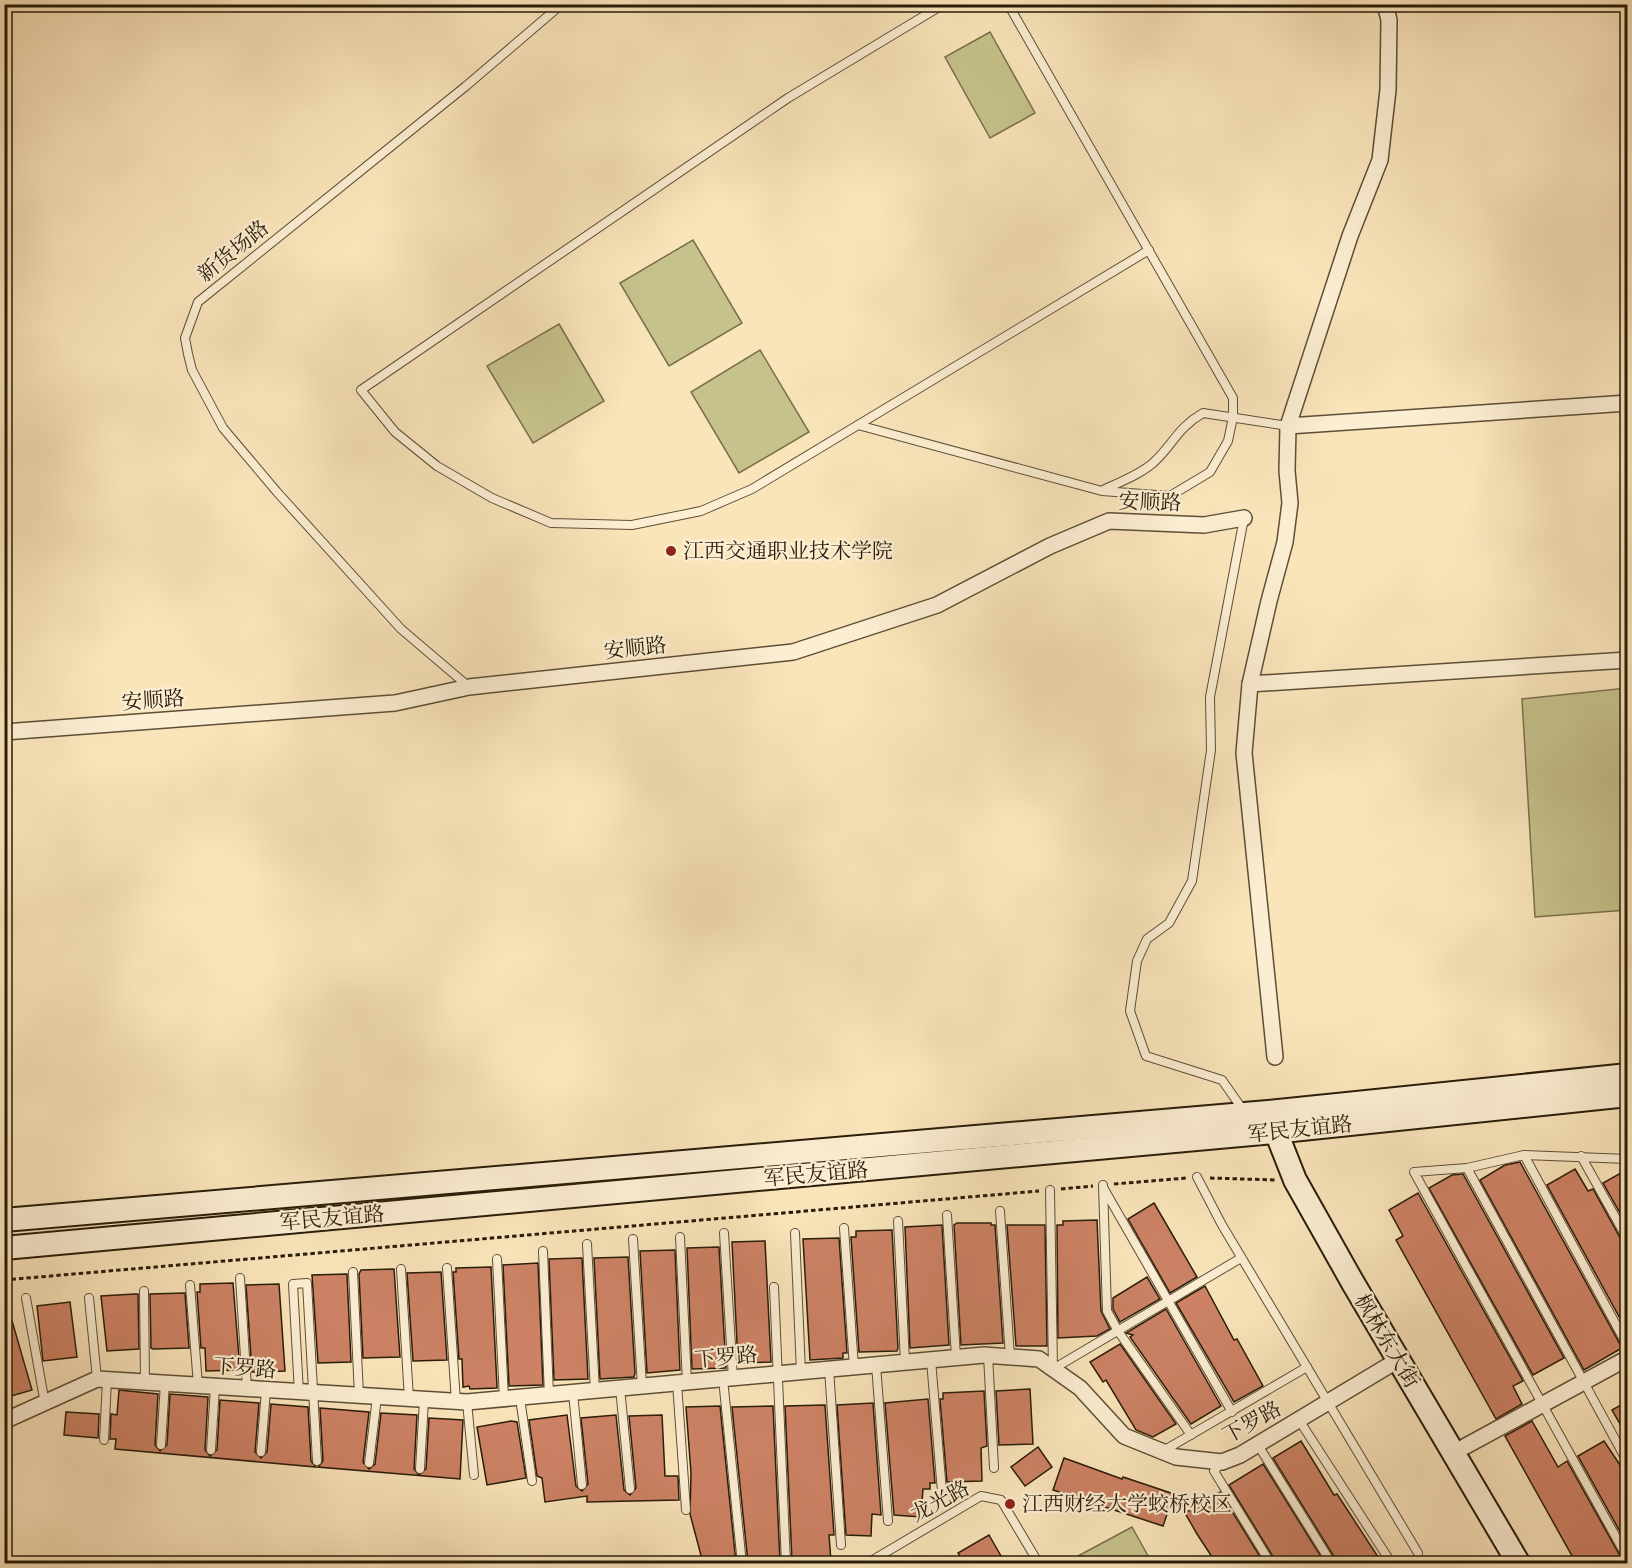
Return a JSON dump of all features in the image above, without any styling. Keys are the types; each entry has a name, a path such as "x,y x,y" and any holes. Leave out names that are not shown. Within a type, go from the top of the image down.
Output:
{"street":[{"path":"1275,1057 1244,753 1250,684 1285,542 1290,503 1287,471 1288,426 1350,236 1380,160 1389,90 1389,20 1385,4"},
{"path":"1288,426 1628,403"},
{"name":"安顺路","path":"4,732 394,703 470,687 793,652 937,605 1050,546 1109,521 1204,525 1244,518"},
{"path":"1250,684 1628,660"},
{"name":"军民友谊路","path":"4,1220 1245,1114 1280,1121 1628,1075"},
{"name":"军民友谊路","path":"4,1248 1280,1121 1628,1095"},
{"name":"枫林东大街","path":"1280,1121 1295,1180 1398,1360 1519,1563"},
{"name":"枫林东大街","path":"1280,1121 1310,1179 1530,1563"},
{"name":"下罗路","path":"4,1421 102,1380 461,1402 988,1355 1039,1359 1080,1388 1124,1436 1176,1456 1222,1462 1258,1445 1398,1360"},
{"path":"1464,1448 1628,1358"}],"lane":[{"name":"新货场路","path":"470,687 401,629 316,536 223,428 192,370 185,338 198,302 466,86 562,4"},
{"path":"944,4 788,98 361,390 395,432 437,466 492,498 551,523 632,525 700,511 752,489 1149,250"},
{"path":"858,425 1102,491 1170,496 1210,472 1228,441 1233,417 1233,398 1229,389 1008,4"},
{"path":"1102,491 1132,477 1154,462 1177,433 1203,413 1288,426"},
{"path":"1244,518 1210,697 1211,750 1192,881 1169,923 1147,939 1137,961 1130,1011 1146,1056 1222,1080 1245,1114"},
{"path":"1524,1155 1628,1347"},
{"path":"1628,1159 1524,1155 1467,1168 1414,1172 1628,1559"},
{"path":"1581,1156 1628,1240"},
{"path":"1467,1168 1628,1462"},
{"path":"1197,1177 1241,1258 1418,1553"},
{"path":"1102,1185 1232,1412"},
{"path":"1102,1185 1107,1311 1118,1331 1191,1435"},
{"path":"1050,1190 1053,1369 1241,1258"},
{"path":"1000,1211 1010,1357"},
{"path":"948,1215 956,1357"},
{"path":"898,1221 905,1362"},
{"path":"844,1228 854,1367"},
{"path":"724,1233 728,1378 742,1563"},
{"path":"795,1233 801,1372"},
{"path":"680,1237 686,1510"},
{"path":"633,1239 642,1386"},
{"path":"587,1244 594,1390"},
{"path":"543,1251 549,1395"},
{"path":"497,1259 504,1399"},
{"path":"447,1268 461,1402 474,1475"},
{"path":"402,1269 416,1399 420,1468"},
{"path":"353,1272 359,1395"},
{"path":"240,1278 247,1389"},
{"path":"306,1393 307,1283 292,1284 306,1393 317,1461"},
{"path":"190,1285 198,1386"},
{"path":"774,1287 786,1563"},
{"path":"144,1291 145,1382"},
{"path":"26,1298 45,1404"},
{"path":"89,1298 102,1380 104,1440"},
{"path":"988,1355 994,1468"},
{"path":"930,1360 942,1492"},
{"path":"876,1365 888,1521"},
{"path":"1163,1451 1307,1367"},
{"path":"829,1369 841,1545"},
{"path":"161,1445 165,1383"},
{"path":"211,1450 215,1387"},
{"path":"620,1388 630,1490"},
{"path":"261,1452 266,1390"},
{"path":"573,1393 582,1485"},
{"path":"369,1462 377,1397"},
{"path":"520,1398 532,1481"},
{"path":"1299,1420 1392,1563"},
{"path":"1258,1445 1332,1563"},
{"path":"1222,1462 1214,1471 1271,1563"},
{"name":"龙光路","path":"866,1563 981,1496 1001,1500 1039,1563"}],"path":[{"path":"4,1280 1197,1177 1295,1180"}],"shaded area":[{"path":"990,32 1035,113 990,138 945,57"},
{"path":"693,240 742,323 669,366 620,283"},
{"path":"559,324 604,401 533,443 487,366"},
{"path":"760,350 809,432 739,473 691,392"},
{"path":"1627,688 1627,910 1535,917 1522,699"},
{"path":"1132,1527 1152,1563 1065,1563"}],"building":[{"path":"1520,1162 1622,1348 1584,1370 1480,1180 1505,1165"},
{"path":"1575,1169 1588,1191 1593,1189 1623,1243 1628,1246 1628,1333 1547,1185"},
{"path":"1628,1169 1628,1227 1603,1183"},
{"path":"1463,1174 1564,1358 1533,1375 1429,1188 1452,1175"},
{"path":"1418,1193 1523,1381 1513,1386 1522,1404 1496,1419 1396,1240 1403,1236 1389,1210"},
{"path":"1154,1203 1197,1277 1170,1293 1128,1219"},
{"path":"1097,1220 1101,1311 1110,1329 1097,1336 1058,1338 1057,1225 1063,1225 1063,1221"},
{"path":"957,1223 995,1225 1003,1343 961,1345 954,1225"},
{"path":"942,1225 949,1345 910,1348 905,1227"},
{"path":"1007,1225 1045,1225 1047,1346 1016,1346"},
{"path":"892,1230 898,1348 897,1351 859,1352 851,1237 856,1237 856,1231"},
{"path":"839,1238 847,1353 843,1353 843,1358 810,1360 803,1239"},
{"path":"765,1241 771,1362 738,1363 732,1242"},
{"path":"719,1247 726,1368 692,1369 687,1248"},
{"path":"675,1250 680,1370 647,1373 640,1251"},
{"path":"628,1257 635,1373 634,1377 600,1379 594,1258"},
{"path":"582,1258 588,1379 554,1380 549,1259"},
{"path":"538,1263 543,1385 509,1386 503,1265"},
{"path":"491,1267 497,1388 470,1389 469,1386 463,1387 453,1272 456,1272 456,1268"},
{"path":"394,1269 400,1357 363,1358 359,1274 361,1270"},
{"path":"441,1272 447,1360 413,1361 407,1273"},
{"path":"347,1274 351,1362 318,1363 312,1275"},
{"path":"1147,1277 1160,1299 1120,1322 1113,1309 1113,1298"},
{"path":"233,1283 240,1370 206,1371 205,1348 201,1348 197,1292 200,1292 200,1284"},
{"path":"279,1284 285,1371 252,1372 246,1285"},
{"path":"1205,1286 1234,1340 1237,1339 1263,1386 1234,1402 1176,1303"},
{"path":"185,1293 189,1348 151,1348 150,1294"},
{"path":"138,1294 139,1349 107,1351 101,1296"},
{"path":"70,1302 77,1357 43,1361 37,1306"},
{"path":"8,1307 32,1390 4,1398 4,1308"},
{"path":"1166,1309 1221,1406 1191,1424 1130,1337 1133,1335 1126,1333"},
{"path":"1120,1344 1176,1424 1153,1437 1136,1430 1106,1380 1103,1382 1090,1362"},
{"path":"1030,1389 1033,1444 999,1445 996,1391"},
{"path":"119,1390 158,1394 155,1445 160,1451 167,1445 170,1394 208,1397 205,1450 210,1456 217,1450 220,1400 259,1403 255,1452 261,1458 267,1452 271,1404 308,1407 311,1461 316,1467 115,1449 116,1439 110,1439 111,1414 117,1415"},
{"path":"984,1391 987,1446 981,1448 982,1481 947,1482 940,1399 943,1399 943,1393"},
{"path":"928,1399 935,1483 930,1483 930,1489 923,1489 921,1517 894,1515 885,1403"},
{"path":"1628,1401 1628,1438 1612,1410"},
{"path":"873,1403 881,1515 872,1514 871,1536 846,1535 837,1405"},
{"path":"825,1405 834,1535 829,1535 831,1561 796,1563 792,1561 785,1406"},
{"path":"720,1406 736,1563 703,1563 690,1514 691,1473 686,1407"},
{"path":"773,1406 780,1562 748,1563 732,1407"},
{"path":"320,1408 369,1412 363,1462 369,1469 375,1464 381,1413 417,1415 414,1469 419,1475 426,1469 429,1418 463,1420 460,1479 318,1467 323,1461"},
{"path":"66,1412 99,1414 98,1438 64,1435"},
{"path":"567,1415 576,1486 582,1491 588,1484 581,1418 616,1415 624,1490 630,1495 636,1488 629,1416 662,1415 665,1476 678,1476 679,1500 587,1502 587,1496 545,1502 542,1478 537,1476 529,1420"},
{"path":"1532,1421 1558,1467 1567,1461 1624,1563 1576,1563 1505,1436"},
{"path":"517,1422 526,1478 487,1485 477,1427"},
{"path":"1301,1441 1334,1495 1337,1494 1382,1563 1338,1563 1273,1458"},
{"path":"1604,1441 1628,1477 1628,1546 1578,1456"},
{"path":"1038,1447 1052,1467 1025,1486 1011,1467"},
{"path":"1064,1458 1122,1479 1123,1477 1174,1494 1163,1526 1053,1490"},
{"path":"1263,1464 1325,1563 1277,1563 1229,1485"},
{"path":"1220,1492 1264,1563 1216,1563 1197,1534 1185,1513"},
{"path":"989,1535 1005,1563 964,1563 958,1553"}],"place":[{"name":"江西交通职业技术学院","path":"671,551"},
{"name":"江西财经大学蛟桥校区","path":"1010,1504"}]}
